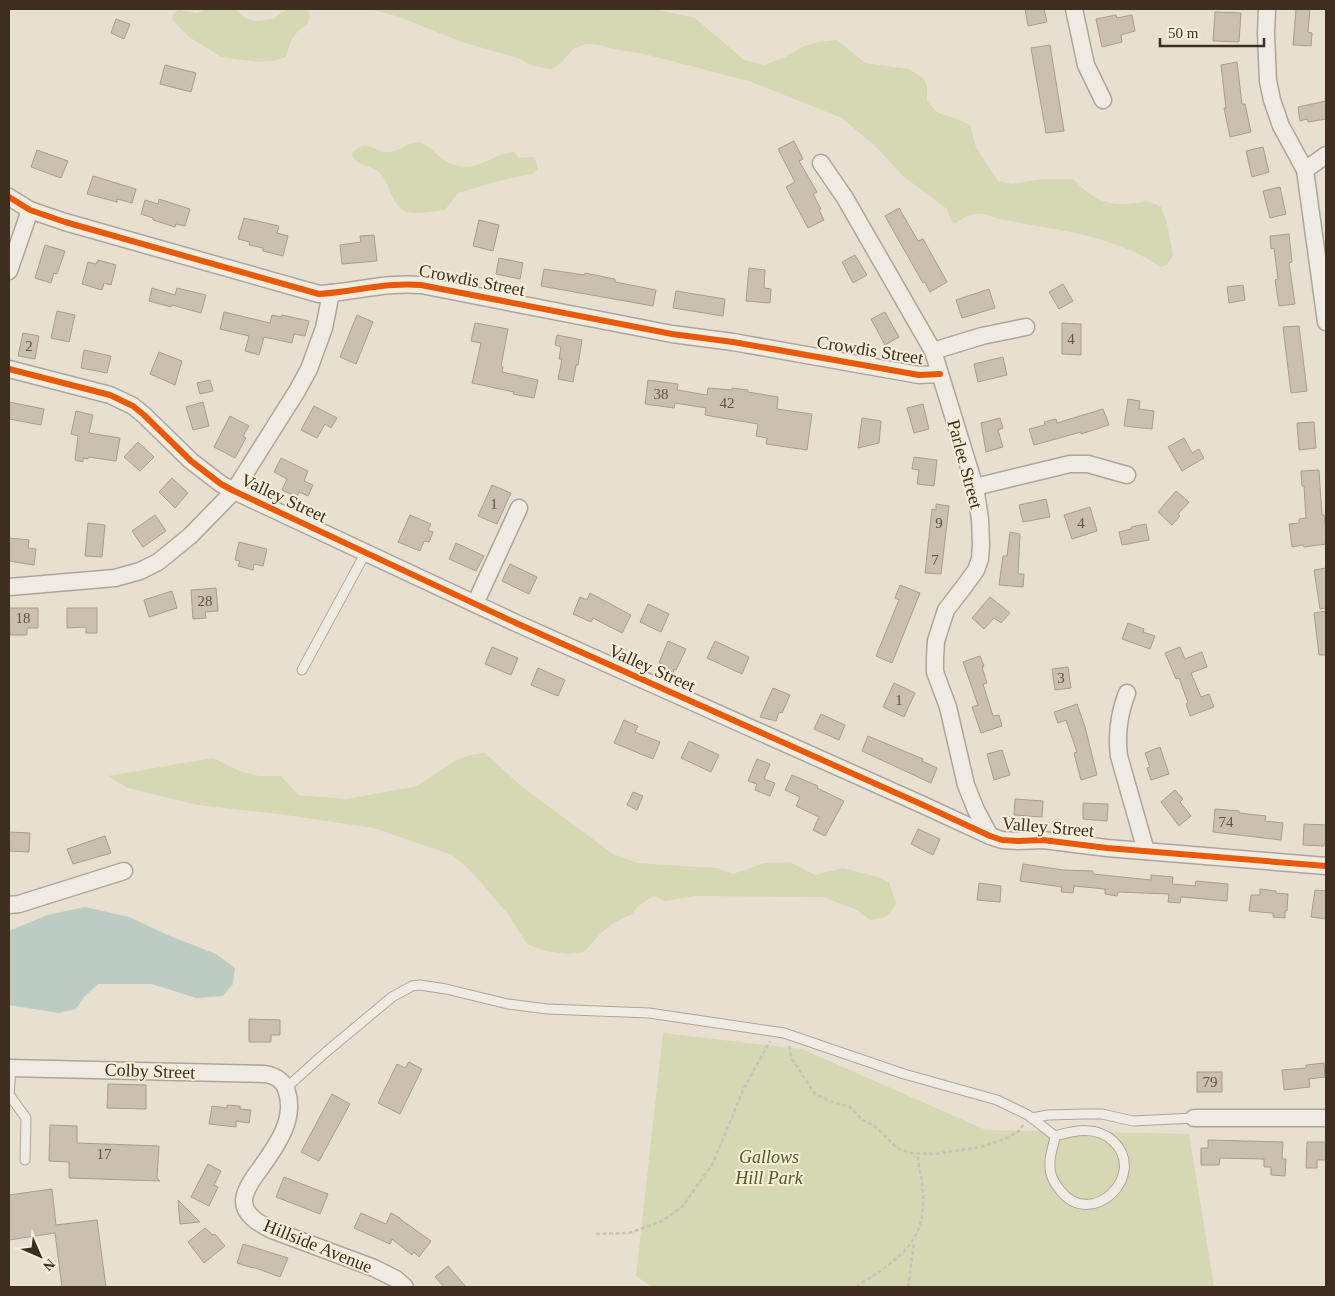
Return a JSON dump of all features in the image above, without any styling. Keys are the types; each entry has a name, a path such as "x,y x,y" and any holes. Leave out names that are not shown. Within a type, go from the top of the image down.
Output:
{"street":[{"path":"1074,9 1086,65 1102,100"},
{"path":"1268,9 1266,34 1268,81 1281,126 1305,170 1326,322"},
{"path":"1305,170 1326,155"},
{"name":"Parlee Street","path":"821,163 845,198 933,350 975,487 980,519 980,559 971,577 946,610 936,641 935,658 936,672 948,707 966,785 976,810 990,836"},
{"name":"Crowdis Street","path":"9,196 30,210 91,230 319,294 386,284 421,285 672,334 733,342 919,375 940,374"},
{"path":"9,271 30,210"},
{"path":"9,587 115,578 140,571 158,562 176,549 234,491 273,432 309,369 324,328 331,293"},
{"path":"933,350 982,336 1026,327"},
{"name":"Valley Street","path":"9,369 110,394 144,415 202,470 220,484 475,604 990,836 1002,840 1043,840 1146,851 1326,866"},
{"path":"975,487 1070,464 1088,464 1126,475"},
{"path":"475,604 519,508"},
{"path":"1127,693 1119,720 1119,756 1146,851"},
{"path":"9,905 19,904 124,871"},
{"name":"Colby Street","path":"10,1068 265,1074 276,1076 286,1088"},
{"name":"Hillside Avenue","path":"286,1088 289,1096 288,1120 276,1146 252,1180 244,1201 246,1210 261,1225 374,1268 396,1279 405,1287"},
{"path":"1194,1118 1326,1118"}],"lane":[{"path":"302,670 366,552"},
{"path":"286,1088 392,997 412,986 420,985 446,989 508,1004 547,1009 649,1013 780,1032 904,1074 997,1100 1030,1116 1056,1136"},
{"path":"10,1068 9,1096 26,1118 25,1160"},
{"path":"1030,1116 1102,1114 1133,1121 1194,1118"},
{"path":"1089,1130 1101,1132 1118,1146 1123,1154 1124,1174 1119,1186 1111,1195 1093,1204 1083,1205 1074,1203 1067,1198 1051,1177 1050,1162 1056,1136 1067,1132 1089,1130"}],"path":[{"path":"780,1032 792,1059 815,1094 850,1108 863,1120 876,1127 897,1148 911,1154 934,1154 981,1147 1005,1139 1020,1130 1030,1116"},
{"path":"596,1234 629,1233 662,1221 683,1206 713,1163 744,1088 780,1032"},
{"path":"908,1287 914,1240 923,1213 924,1197 917,1154"},
{"path":"856,1287 902,1255 914,1240"}],"green space":[{"path":"298,8 308,11 310,16 307,25 298,31 293,38 286,57 273,61 257,62 221,57 189,37 172,20 174,13 179,10 197,13 207,9 236,9 240,14 253,20 274,19 285,11"},
{"path":"371,9 654,9 695,18 744,60 765,65 785,57 802,47 818,42 837,40 865,63 909,69 923,78 927,86 927,101 938,113 970,125 976,147 998,181 1011,184 1043,179 1073,179 1091,195 1104,201 1119,204 1148,202 1161,207 1167,223 1173,255 1167,265 1160,267 1123,247 1061,230 981,214 967,216 956,223 951,221 947,209 903,176 876,147 842,118 749,81 644,54 595,44 586,44 573,49 560,64 550,69 533,66 518,58 462,42 399,17"},
{"path":"419,142 454,165 471,166 499,155 514,152 519,158 533,157 538,169 533,174 506,179 458,193 445,210 421,213 407,212 398,206 381,174 360,163 353,157 352,153 363,146 383,152 393,152"},
{"path":"485,753 521,786 613,854 637,863 717,868 733,874 764,863 790,862 815,875 843,868 878,877 889,882 896,903 886,916 870,920 855,909 823,897 695,896 664,901 654,896 639,905 632,914 615,922 602,932 584,952 567,954 545,951 527,944 507,913 470,870 452,855 374,828 198,805 128,788 108,776 213,758 242,772 259,776 281,776 298,795 347,799 417,786 453,762 470,755"},
{"name":"Gallows Hill Park","path":"663,1033 802,1049 986,1130 1189,1134 1214,1287 652,1287 636,1276"}],"shaded area":[{"path":"85,907 129,917 216,954 235,968 233,984 223,996 196,998 152,984 98,984 84,997 76,1009 59,1013 9,1005 9,931 47,915"}],"building":[{"path":"1025,9 1044,9 1047,22 1028,26"},
{"path":"1296,9 1310,9 1308,32 1312,33 1311,46 1293,45"},
{"path":"1215,12 1241,13 1239,42 1213,41"},
{"path":"1116,15 1117,18 1132,15 1135,31 1121,35 1122,42 1102,47 1096,19"},
{"path":"116,19 130,24 124,39 111,33"},
{"path":"1050,45 1064,131 1046,133 1031,48"},
{"path":"1237,62 1242,104 1245,104 1251,132 1230,137 1224,108 1226,108 1221,65"},
{"path":"165,65 196,73 191,92 160,84"},
{"path":"1326,101 1326,119 1308,122 1307,119 1300,121 1298,107"},
{"path":"794,141 803,159 799,161 817,192 813,194 821,209 819,210 824,220 808,228 786,187 795,182 778,149"},
{"path":"1263,147 1269,172 1252,177 1246,151"},
{"path":"37,150 68,161 61,178 31,167"},
{"path":"93,176 136,189 132,203 117,199 117,202 87,194"},
{"path":"1280,187 1286,214 1270,218 1263,191"},
{"path":"159,199 190,209 185,226 176,224 175,227 141,214 145,200 158,204"},
{"path":"899,208 918,241 923,239 947,282 930,292 885,216"},
{"path":"244,218 279,226 277,233 288,236 283,256 263,251 263,248 249,245 250,242 238,239"},
{"path":"479,220 499,225 493,251 473,246"},
{"path":"1289,234 1292,262 1289,263 1295,304 1279,306 1275,280 1278,279 1274,248 1271,249 1270,236"},
{"path":"374,235 377,261 342,264 340,245 361,242 360,236"},
{"path":"45,245 65,251 57,274 54,273 51,283 35,278"},
{"path":"855,255 867,275 853,283 842,262"},
{"path":"499,258 523,263 520,279 496,274"},
{"path":"98,260 116,265 111,285 104,283 102,290 82,284 88,262 96,264"},
{"path":"749,268 765,270 764,288 771,289 770,303 746,301"},
{"path":"544,269 584,275 585,273 615,279 615,282 656,290 653,306 541,286"},
{"path":"1063,284 1073,301 1059,309 1049,292"},
{"path":"1243,285 1245,300 1229,303 1227,287"},
{"path":"152,288 175,295 177,288 206,295 201,313 149,301"},
{"path":"989,289 995,308 962,318 956,300"},
{"path":"676,291 725,299 723,316 673,308"},
{"path":"57,311 75,315 69,342 51,338"},
{"path":"224,312 270,323 272,315 281,317 282,315 309,321 305,336 294,334 292,343 264,337 259,355 245,351 249,336 220,329"},
{"path":"885,312 899,337 885,345 871,319"},
{"path":"357,315 373,322 356,364 340,357"},
{"path":"475,323 508,329 501,366 503,367 502,372 538,380 534,398 472,383 481,343 471,341"},
{"path":"1062,323 1081,324 1081,355 1062,354"},
{"path":"1299,326 1307,391 1291,393 1283,327"},
{"path":"23,333 39,336 35,359 18,356"},
{"path":"557,335 582,340 573,382 558,379 562,359 559,359 561,347 555,345"},
{"path":"84,350 111,356 107,373 81,368"},
{"path":"159,352 182,361 175,385 150,374"},
{"path":"1003,357 1007,375 978,382 974,364"},
{"path":"210,380 213,391 200,394 197,383"},
{"path":"648,380 678,384 677,390 707,395 708,388 732,390 732,388 778,397 777,409 812,414 807,450 766,444 767,438 756,436 758,424 705,415 706,408 675,403 674,408 645,404"},
{"path":"1128,399 1140,401 1139,409 1154,411 1152,429 1124,426"},
{"path":"9,402 44,409 41,425 9,419"},
{"path":"203,402 209,426 193,430 186,407"},
{"path":"923,404 929,429 914,433 907,408"},
{"path":"314,406 337,418 331,428 325,424 317,438 301,430"},
{"path":"1103,409 1109,425 1034,445 1029,429 1045,425 1044,422 1056,419 1057,423"},
{"path":"76,411 93,415 89,433 120,438 116,461 88,457 88,459 83,458 83,462 75,460 78,436 71,434"},
{"path":"230,416 249,426 243,436 246,438 235,458 214,447"},
{"path":"862,418 881,421 879,443 858,448"},
{"path":"1000,418 1003,428 998,430 1003,447 986,452 981,423"},
{"path":"1314,422 1316,448 1299,450 1297,423"},
{"path":"1184,438 1192,453 1199,449 1204,458 1182,471 1168,447"},
{"path":"138,442 154,457 140,471 124,457"},
{"path":"914,457 937,460 934,486 917,484 919,470 912,469"},
{"path":"281,458 308,471 304,481 313,485 308,496 299,492 297,497 282,490 287,479 274,472"},
{"path":"1319,470 1326,544 1292,547 1289,524 1299,523 1299,519 1306,518 1301,471"},
{"path":"172,478 188,493 175,508 159,492"},
{"path":"492,485 511,493 497,524 478,516"},
{"path":"1176,491 1189,502 1178,514 1180,516 1172,525 1158,512"},
{"path":"1046,499 1050,517 1023,522 1019,505"},
{"path":"936,504 949,506 941,574 925,573 932,509 936,510"},
{"path":"1090,507 1097,531 1072,539 1064,515"},
{"path":"155,515 166,531 143,547 132,531"},
{"path":"410,515 431,524 428,530 433,532 429,542 424,541 420,551 398,542"},
{"path":"88,523 105,525 102,557 85,556"},
{"path":"1146,524 1149,540 1122,545 1119,532"},
{"path":"1010,532 1020,534 1018,574 1024,574 1023,587 999,585 1003,556 1007,556"},
{"path":"9,538 29,540 28,548 36,549 34,565 9,561"},
{"path":"239,542 267,549 263,566 254,564 253,570 238,566 240,561 235,560"},
{"path":"456,543 484,556 476,571 449,559"},
{"path":"510,564 537,577 529,594 502,581"},
{"path":"1326,568 1326,608 1320,609 1314,570"},
{"path":"900,585 920,593 892,663 876,656 899,600 895,598"},
{"path":"216,588 218,611 205,612 206,618 193,619 191,590"},
{"path":"172,591 177,608 149,617 144,600"},
{"path":"590,593 631,615 622,633 593,618 591,622 573,614 580,597 587,600"},
{"path":"990,597 1010,613 1001,623 994,618 984,629 972,618"},
{"path":"648,604 669,614 661,632 640,622"},
{"path":"9,608 38,608 38,628 27,628 27,635 10,635"},
{"path":"67,608 97,608 97,633 86,633 86,627 67,628"},
{"path":"1326,611 1326,655 1319,655 1314,613"},
{"path":"1128,623 1144,629 1143,632 1155,636 1150,649 1122,639"},
{"path":"668,641 686,649 673,673 659,668 661,663 659,663"},
{"path":"715,641 749,657 742,674 707,658"},
{"path":"492,647 518,658 511,675 485,664"},
{"path":"1180,647 1185,659 1202,652 1207,667 1191,673 1201,697 1209,694 1214,707 1190,716 1186,704 1188,703 1179,678 1176,679 1165,653"},
{"path":"980,656 987,683 983,684 993,716 999,715 1002,726 981,733 972,707 978,705 963,662"},
{"path":"1068,667 1071,688 1055,690 1052,669"},
{"path":"538,668 565,680 558,696 531,685"},
{"path":"894,683 915,693 904,717 883,707"},
{"path":"773,688 790,695 782,713 779,712 776,721 760,717"},
{"path":"1077,704 1097,775 1081,780 1074,753 1077,752 1066,720 1058,723 1054,712"},
{"path":"821,714 845,725 839,740 814,729"},
{"path":"624,720 638,726 635,732 660,742 653,759 614,743"},
{"path":"868,736 923,759 922,761 937,768 931,783 862,751"},
{"path":"689,741 719,755 711,772 681,758"},
{"path":"1160,747 1169,774 1151,780 1147,768 1150,767 1145,753"},
{"path":"1002,750 1010,775 994,780 987,754"},
{"path":"757,759 770,764 764,779 775,783 770,796 755,790 757,784 748,781"},
{"path":"792,775 818,786 817,788 844,801 825,836 813,830 819,817 796,806 800,797 785,790"},
{"path":"1175,790 1183,799 1180,802 1191,816 1179,826 1161,802"},
{"path":"633,792 643,796 637,810 627,805"},
{"path":"1015,799 1043,801 1042,817 1014,815"},
{"path":"1083,803 1108,804 1107,821 1083,819"},
{"path":"1215,809 1266,816 1265,821 1283,823 1281,840 1213,832"},
{"path":"1304,824 1326,825 1326,843 1324,843 1324,846 1303,845"},
{"path":"918,829 940,839 933,855 911,844"},
{"path":"9,832 30,833 29,852 9,851"},
{"path":"105,836 111,853 73,864 67,849"},
{"path":"1023,864 1063,870 1093,871 1093,874 1151,880 1151,875 1173,877 1172,884 1195,886 1196,881 1228,884 1227,901 1181,897 1180,903 1168,902 1169,894 1118,892 1117,896 1105,894 1105,889 1074,886 1073,893 1061,892 1062,887 1020,881"},
{"path":"979,883 1001,886 1000,902 977,900"},
{"path":"1260,889 1288,894 1285,918 1273,917 1273,913 1249,911 1251,895 1260,895"},
{"path":"1315,890 1326,891 1326,919 1311,917"},
{"path":"249,1019 280,1020 280,1035 271,1035 271,1042 249,1042"},
{"path":"409,1062 422,1069 400,1114 378,1103 397,1064 405,1068"},
{"path":"1324,1063 1325,1077 1309,1079 1310,1087 1284,1090 1282,1070 1306,1068 1306,1065"},
{"path":"1197,1072 1222,1072 1222,1092 1197,1092"},
{"path":"108,1084 146,1085 146,1109 107,1108"},
{"path":"332,1094 350,1104 319,1161 301,1152"},
{"path":"227,1105 240,1106 240,1109 251,1110 249,1123 236,1121 236,1127 209,1124 212,1106 227,1108"},
{"path":"50,1125 77,1126 77,1143 159,1146 157,1178 160,1181 69,1178 69,1162 49,1161"},
{"path":"1208,1140 1283,1142 1282,1159 1286,1159 1285,1176 1271,1175 1271,1167 1264,1167 1264,1159 1220,1158 1219,1165 1201,1165 1201,1148 1208,1148"},
{"path":"1307,1142 1326,1142 1326,1160 1317,1160 1317,1168 1306,1168"},
{"path":"208,1164 221,1171 214,1185 218,1187 209,1206 191,1197"},
{"path":"284,1177 328,1194 320,1214 276,1197"},
{"path":"52,1189 56,1225 97,1220 106,1287 62,1287 55,1233 9,1240 9,1195"},
{"path":"178,1200 200,1222 180,1224"},
{"path":"361,1213 386,1224 391,1213 431,1241 419,1257 414,1252 412,1255 392,1239 390,1244 354,1228"},
{"path":"205,1228 213,1235 215,1234 225,1246 204,1263 188,1242"},
{"path":"243,1244 288,1258 280,1277 237,1263"},
{"path":"448,1266 466,1287 444,1287 435,1277"}],"cycle path":[{"path":"9,197 30,210 65,222 319,294 383,286 421,285 672,334 733,342 919,375 940,374"},
{"path":"9,369 110,395 133,406 191,461 221,484 234,491 516,623 990,836 1002,840 1043,840 1107,848 1326,866"}]}
